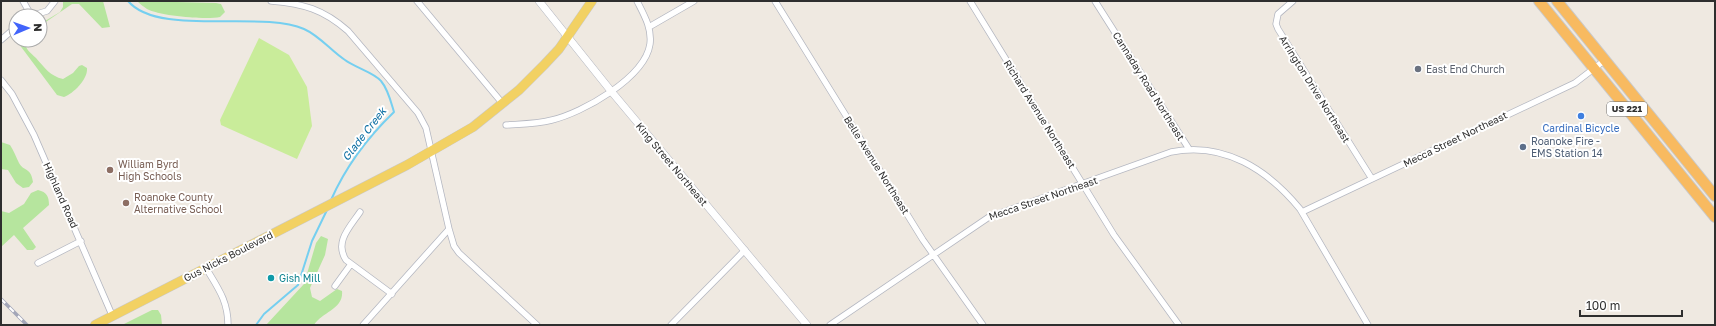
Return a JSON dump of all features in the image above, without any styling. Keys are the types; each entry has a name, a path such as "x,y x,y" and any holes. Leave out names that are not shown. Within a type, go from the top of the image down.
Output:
{"highway":[{"name":"US 221","path":"1539,1 1594,69 1711,206 1715,217"},
{"name":"US 221","path":"1557,1 1715,196"}],"main road":[{"name":"Gus Nicks Boulevard","path":"95,325 433,152 474,127 503,104 544,65 568,36 592,1"}],"street":[{"path":"48,9 55,1"},
{"path":"272,1 316,8 326,14 348,31 362,46 418,113 426,128 433,152 454,246 459,254 537,325"},
{"path":"417,1 503,104"},
{"name":"King Street Northeast","path":"539,1 611,91 807,325"},
{"path":"506,125 537,123 564,117 588,106 611,91 636,70 646,58 650,44 649,27 637,1"},
{"path":"649,27 694,1"},
{"name":"Belle Avenue Northeast","path":"775,1 933,254 983,325"},
{"name":"Richard Avenue Northeast","path":"970,1 1134,265 1179,325"},
{"name":"Cannaday Road Northeast","path":"1095,1 1189,149 1213,150 1240,160 1282,189 1302,212 1368,325"},
{"name":"Arrington Drive Northeast","path":"1292,1 1278,14 1276,19 1278,29 1372,179"},
{"name":"Mecca Street Northeast","path":"1302,212 1575,83 1605,60"},
{"name":"Highland Road","path":"1,80 12,94 34,135 112,315"},
{"name":"Mecca Street Northeast","path":"830,325 989,217 1171,152 1189,149"},
{"path":"360,212 340,244 342,254 351,264 392,294"},
{"path":"363,325 449,229"},
{"path":"38,263 81,241"},
{"path":"671,325 745,250"},
{"path":"335,286 351,264"},
{"path":"206,268 225,300 228,311 228,325"}],"green space":[{"path":"63,1 103,1 110,27 102,28 79,4 72,4 48,20 60,12 63,7"},
{"path":"137,1 216,3 221,4 225,12 220,17 213,18 194,18 162,14 147,9"},
{"path":"259,38 289,55 307,87 312,126 297,159 221,125 220,120"},
{"path":"22,48 27,48 48,71 58,78 63,79 73,73 79,66 82,65 87,68 83,81 76,89 64,97 57,95"},
{"path":"1,142 10,145 21,166 31,174 33,182 29,187 23,188 16,183 8,170 1,169"},
{"path":"38,190 47,195 49,205 23,228 36,247 33,250 27,250 14,235 1,247 1,211 9,213 24,204 31,193"},
{"path":"321,236 328,239 325,255 310,288 312,297 320,301 337,289 342,291 340,302 314,325 266,325 304,284 316,243"},
{"path":"152,310 158,310 161,315 162,325 122,325"}],"waterway":[{"name":"Glade Creek","path":"128,1 142,12 162,18 185,21 262,22 285,24 304,29 310,32 349,63 378,78 387,92 394,112 366,142 350,164 331,200"},
{"name":"Glade Creek","path":"256,325 264,314 298,285 312,241 327,210"}],"railway":[{"path":"1,299 27,325"}],"place":[{"name":"East End Church","path":"1418,69"},
{"name":"Cardinal Bicycle","path":"1581,116"},
{"name":"Roanoke Fire - EMS Station 14","path":"1523,147"},
{"name":"William Byrd High Schools","path":"110,170"},
{"name":"Roanoke County Alternative School","path":"126,203"},
{"name":"Gish Mill","path":"271,278"}]}
